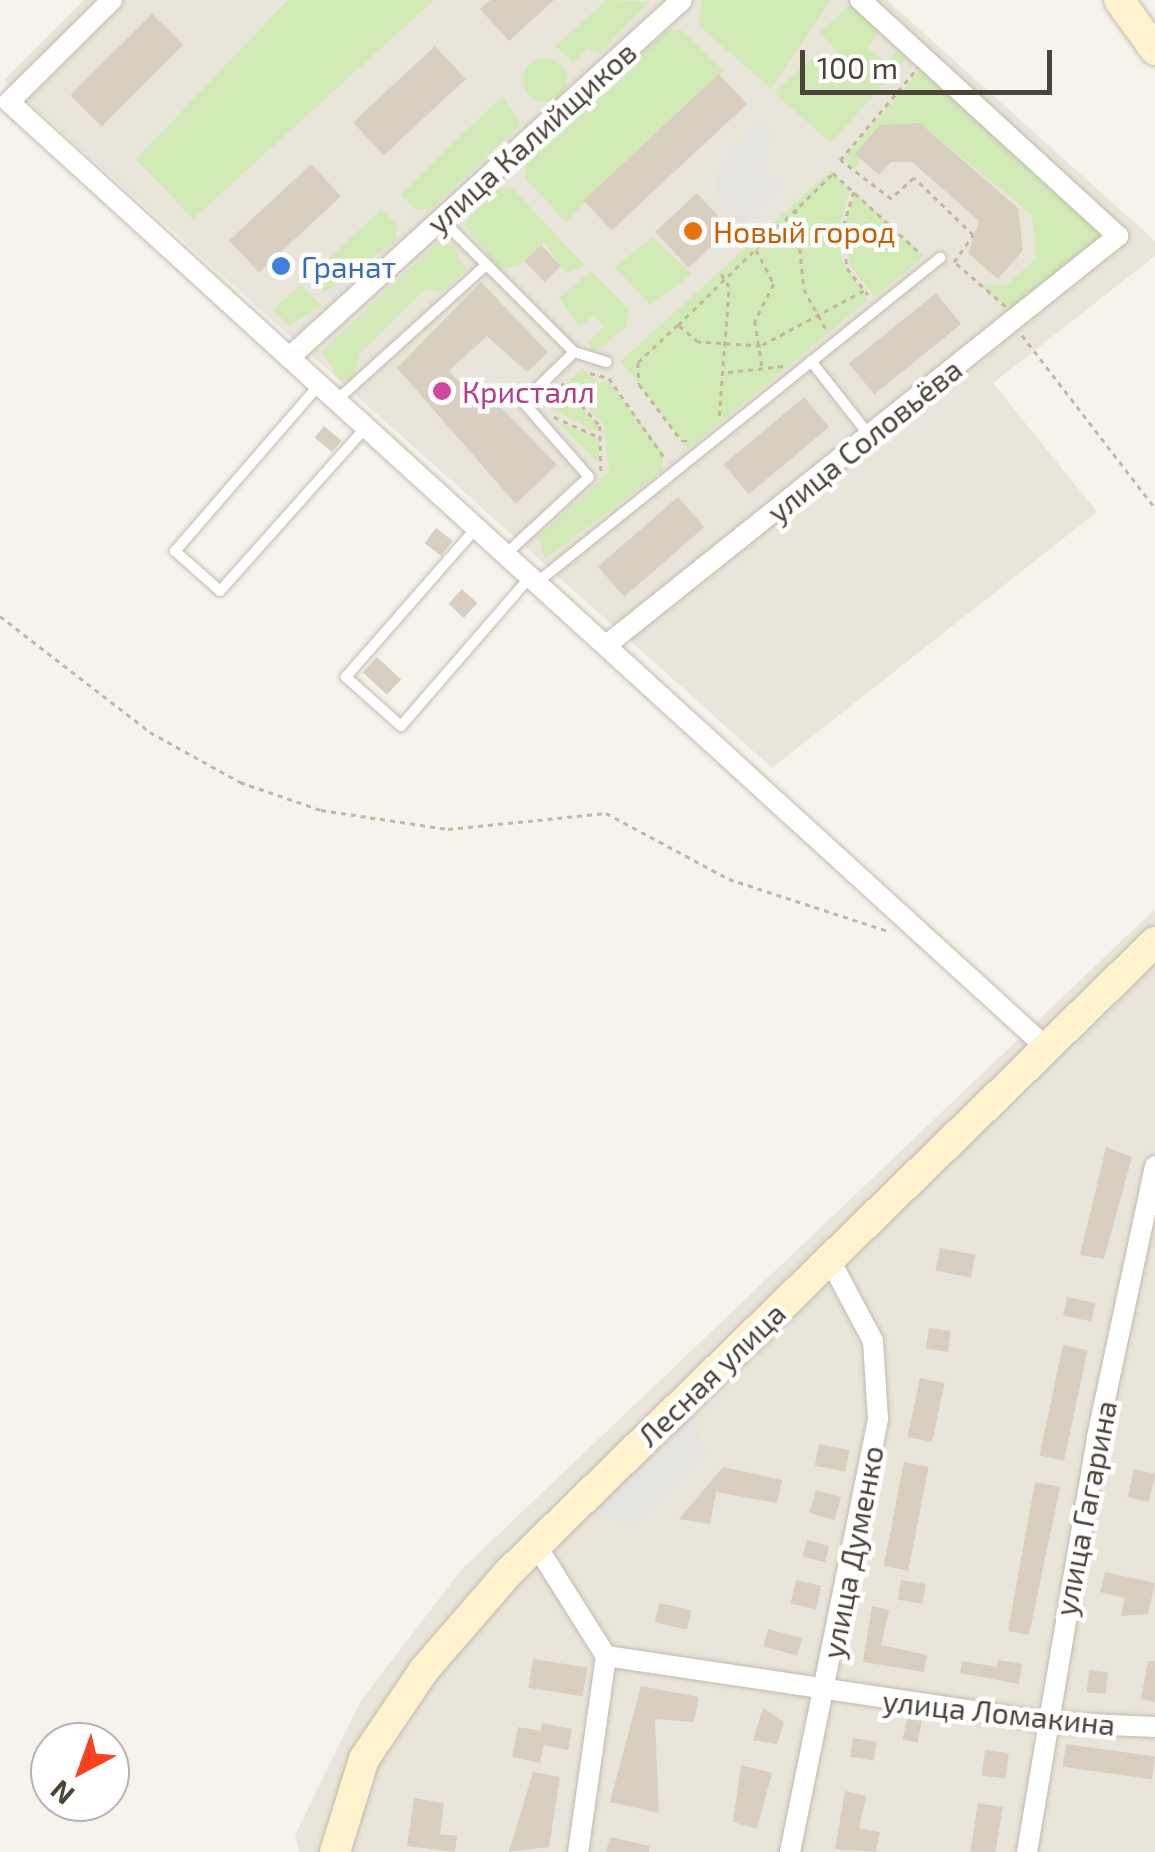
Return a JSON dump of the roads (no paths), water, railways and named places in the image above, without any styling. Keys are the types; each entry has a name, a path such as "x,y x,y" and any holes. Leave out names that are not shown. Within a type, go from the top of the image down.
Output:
{"street":[{"path":"112,0 9,102 609,643 638,682 1048,1049"},
{"name":"улица Калийщиков","path":"292,355 682,0"},
{"name":"улица Соловьёва","path":"609,643 1118,236 860,0"},
{"path":"1119,0 1155,50"},
{"name":"Лесная улица","path":"335,1852 353,1783 394,1712 536,1545 1155,942"},
{"name":"улица Гагарина","path":"1027,1852 1045,1722 1154,1178"},
{"name":"улица Думенко","path":"790,1852 878,1419 873,1341 830,1260"},
{"path":"536,1545 606,1656 578,1852"},
{"name":"улица Ломакина","path":"606,1656 824,1692 1045,1722 1155,1727"}],"lane":[{"path":"441,219 484,267 574,352 607,362"},
{"path":"479,525 346,677 401,726 536,577 940,258"},
{"path":"339,398 484,267"},
{"path":"508,552 589,477 523,402 574,352"},
{"path":"811,361 870,436"},
{"path":"322,382 174,550 186,561 220,591 368,424"}],"place":[{"name":"Новый город","path":"693,231"},
{"name":"Гранат","path":"281,266"},
{"name":"Кристалл","path":"442,391"}]}
